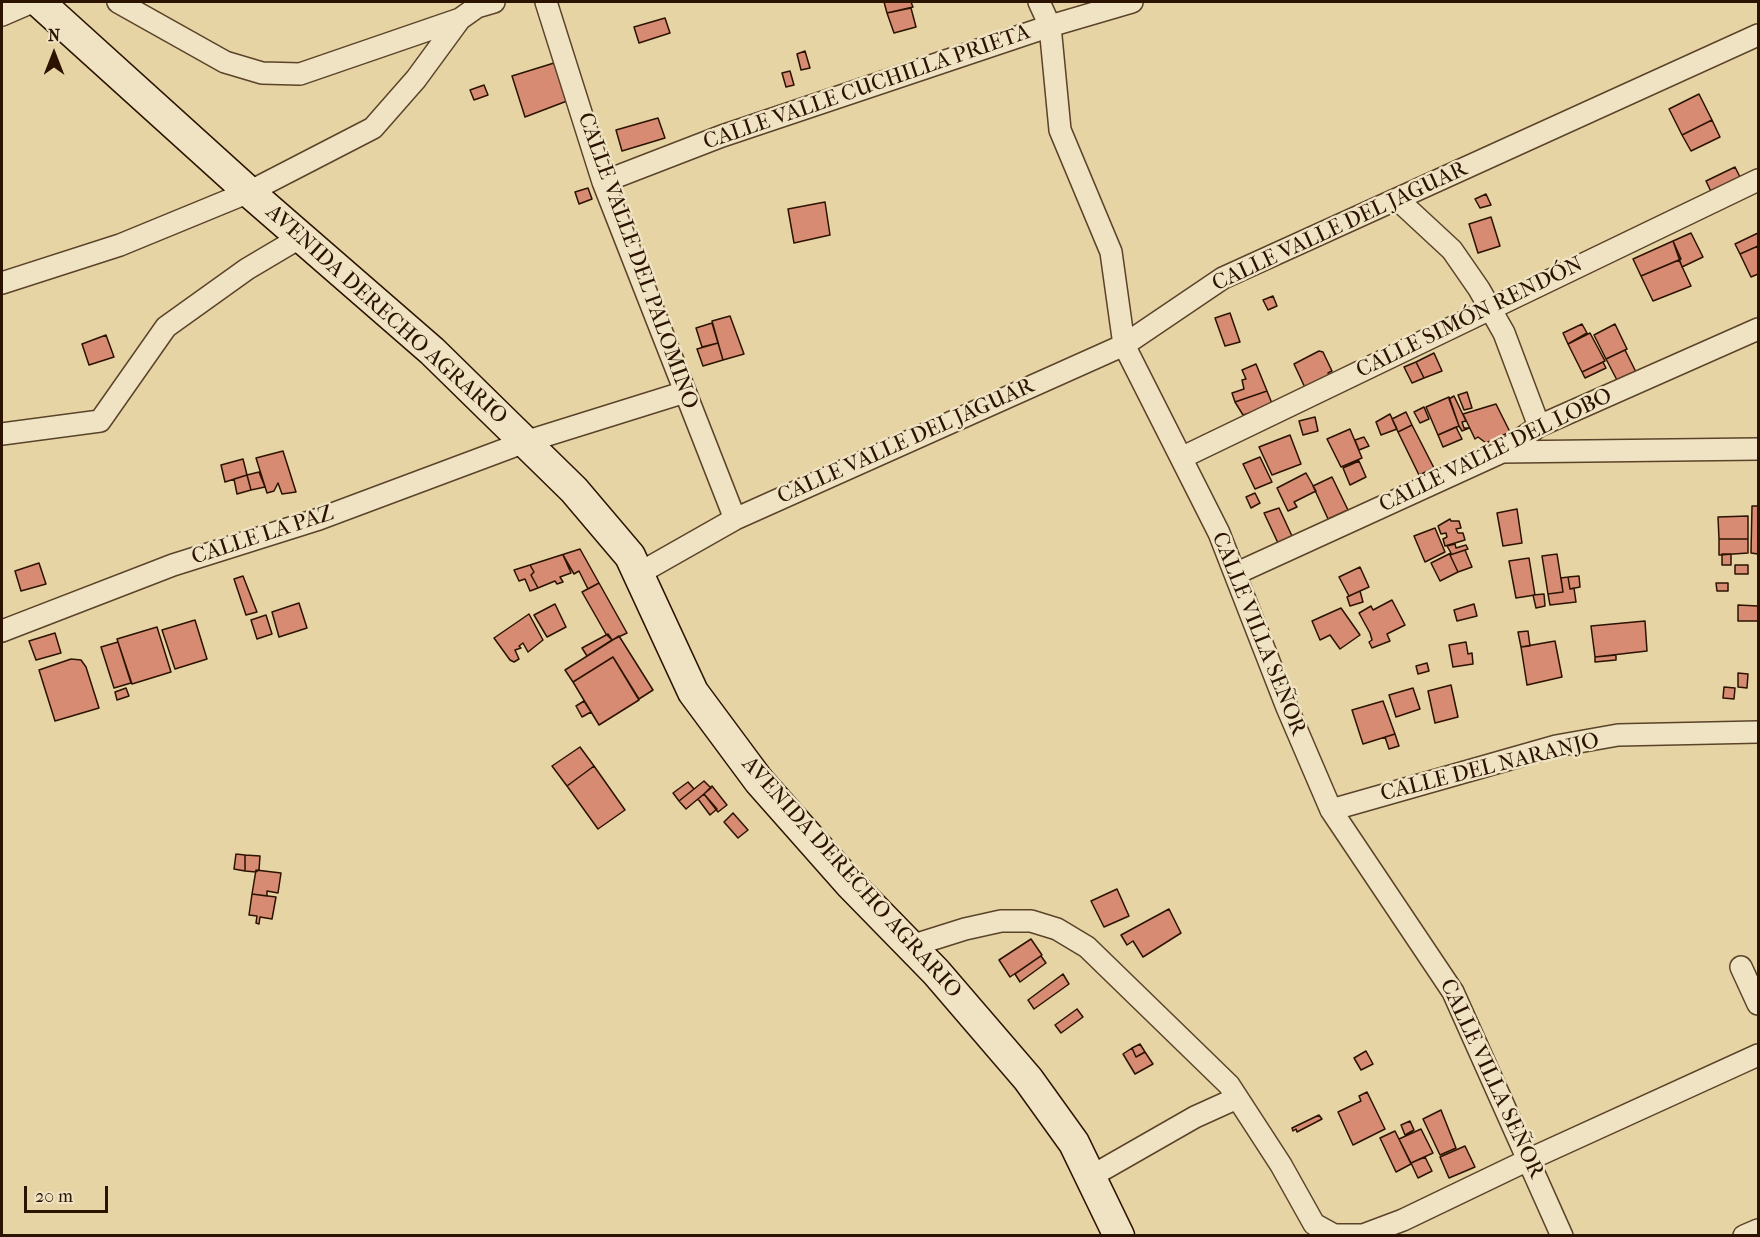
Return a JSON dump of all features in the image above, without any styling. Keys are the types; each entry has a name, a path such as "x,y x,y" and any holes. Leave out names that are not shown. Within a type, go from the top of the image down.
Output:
{"street":[{"path":"2,15 32,2"},
{"name":"AVENIDA DERECHO AGRARIO","path":"39,2 249,192 432,351 574,490 630,556 693,692 759,781 850,885 911,946 1028,1079 1074,1143 1119,1236"},
{"path":"118,2 225,62 262,73 300,74 460,19 477,7 494,2"},
{"name":"CALLE VALLE DEL PALOMINO","path":"546,2 603,182 735,519"},
{"name":"CALLE VILLA SEÑOR","path":"1039,2 1050,26 1060,130 1111,252 1124,345 1219,533 1331,810 1453,992 1530,1159 1562,1236"},
{"name":"CALLE VALLE CUCHILLA PRIETA","path":"603,182 722,136 1050,26 1132,2"},
{"path":"2,283 120,245 249,192 373,128 416,79 460,19"},
{"name":"CALLE VALLE DEL JAGUAR","path":"638,574 735,519 1124,345 1223,278 1758,34"},
{"name":"CALLE SIMÓN RENDÓN","path":"1181,458 1758,180"},
{"path":"1397,199 1452,250 1490,308 1504,333 1539,426"},
{"path":"2,434 100,422 166,327 247,269 301,237"},
{"name":"CALLE VALLE DEL LOBO","path":"1235,574 1502,452 1539,426 1758,329"},
{"name":"CALLE LA PAZ","path":"2,631 173,566 319,519 525,442 685,392"},
{"path":"1502,452 1758,449"},
{"name":"CALLE DEL NARANJO","path":"1331,810 1556,746 1618,735 1758,732"},
{"path":"911,946 965,928 1001,921 1031,921 1057,928 1095,955 1229,1085 1281,1165 1314,1224 1334,1235 1363,1235 1403,1220 1758,1055"},
{"path":"1741,967 1758,1004"},
{"path":"1090,1177 1185,1123 1237,1098"},
{"path":"1744,1236 1758,1230"}],"building":[{"path":"884,2 911,2 913,7 887,13"},
{"path":"911,8 916,27 894,33 887,13"},
{"path":"665,18 670,33 639,43 634,27"},
{"path":"805,51 810,68 801,70 797,54"},
{"path":"554,63 567,101 525,117 512,76"},
{"path":"790,71 794,85 786,87 782,73"},
{"path":"484,85 488,95 474,100 470,90"},
{"path":"1699,94 1712,120 1682,135 1669,109"},
{"path":"658,118 665,138 622,151 616,130"},
{"path":"1712,120 1720,137 1691,151 1682,135"},
{"path":"1735,167 1745,187 1716,202 1706,181"},
{"path":"588,188 592,199 579,204 575,192"},
{"path":"1486,194 1491,205 1480,208 1475,199"},
{"path":"825,202 830,235 794,243 788,209"},
{"path":"1491,217 1500,246 1478,253 1469,224"},
{"path":"1691,233 1703,257 1682,267 1673,241"},
{"path":"1758,233 1758,246 1740,254 1735,244"},
{"path":"1673,241 1681,259 1641,276 1633,259"},
{"path":"1758,246 1758,274 1751,277 1740,254"},
{"path":"1679,260 1691,286 1653,301 1641,276"},
{"path":"1273,296 1277,306 1268,310 1263,300"},
{"path":"1230,313 1240,342 1225,346 1215,318"},
{"path":"730,316 744,354 723,360 712,321"},
{"path":"712,323 718,343 702,347 696,328"},
{"path":"1582,324 1587,333 1568,344 1563,333"},
{"path":"1615,324 1627,349 1606,359 1594,335"},
{"path":"1590,333 1605,361 1582,372 1568,344"},
{"path":"106,335 114,357 89,365 82,344"},
{"path":"718,343 723,360 703,366 697,349"},
{"path":"1625,350 1636,372 1618,382 1606,359"},
{"path":"1319,351 1323,352 1332,371 1328,373 1332,381 1307,392 1294,364"},
{"path":"1434,353 1442,371 1424,378 1416,362"},
{"path":"1416,362 1424,378 1412,383 1404,367"},
{"path":"1603,362 1606,368 1585,378 1582,372"},
{"path":"1256,364 1267,391 1235,402 1232,393 1244,389 1242,380 1246,379 1242,370"},
{"path":"1267,391 1273,406 1243,415 1235,402"},
{"path":"1467,392 1472,408 1464,410 1458,395"},
{"path":"1454,396 1466,421 1462,422 1464,428 1469,428 1462,431 1449,399"},
{"path":"1449,397 1459,426 1438,435 1426,407"},
{"path":"1496,404 1510,432 1486,443 1478,437 1475,439 1463,414"},
{"path":"1424,407 1429,419 1420,423 1414,412"},
{"path":"1406,412 1412,425 1398,432 1392,419"},
{"path":"1390,414 1397,429 1381,435 1376,422"},
{"path":"1315,417 1318,431 1303,435 1299,421"},
{"path":"1412,425 1434,468 1419,475 1398,432"},
{"path":"1456,427 1462,439 1443,447 1438,435"},
{"path":"1350,429 1362,458 1341,467 1327,439"},
{"path":"1290,435 1301,464 1272,475 1259,447"},
{"path":"1364,437 1369,446 1359,450 1355,440"},
{"path":"283,451 296,492 282,494 278,483 274,491 267,493 256,458"},
{"path":"1260,457 1272,482 1255,489 1243,464"},
{"path":"243,459 247,475 225,482 221,465"},
{"path":"1359,461 1366,477 1350,485 1343,468"},
{"path":"259,472 265,487 251,490 247,475"},
{"path":"1306,473 1316,491 1294,502 1297,507 1288,511 1277,488"},
{"path":"247,475 251,490 237,494 234,479"},
{"path":"1332,477 1348,510 1328,519 1313,486"},
{"path":"1255,493 1260,503 1251,508 1246,497"},
{"path":"1752,506 1758,506 1758,554 1751,553"},
{"path":"1279,508 1292,536 1278,543 1264,513"},
{"path":"1517,509 1522,543 1503,546 1497,513"},
{"path":"1748,516 1748,539 1719,539 1718,517"},
{"path":"1450,519 1459,521 1461,528 1456,529 1458,533 1463,533 1465,540 1445,546 1443,539 1447,537 1446,533 1441,534 1438,526"},
{"path":"1435,528 1445,552 1425,562 1414,536"},
{"path":"1719,539 1748,539 1748,553 1719,555"},
{"path":"1455,544 1456,548 1466,545 1468,549 1450,555 1458,572 1440,581 1431,563 1451,553 1447,546"},
{"path":"580,549 599,583 588,589 579,571 574,574 563,555 571,573 560,577 563,582 557,584 555,581 538,588 531,575 534,572 530,565"},
{"path":"1465,550 1472,567 1458,572 1450,555"},
{"path":"1557,554 1563,592 1548,594 1542,556"},
{"path":"1722,554 1731,554 1731,565 1722,565"},
{"path":"1529,558 1535,595 1516,598 1509,561"},
{"path":"39,563 46,584 21,591 15,571"},
{"path":"530,565 534,572 531,575 538,588 530,591 525,579 519,581 514,570"},
{"path":"1735,565 1748,565 1748,574 1735,574"},
{"path":"1360,567 1369,587 1349,596 1339,577"},
{"path":"243,576 257,612 246,615 234,579"},
{"path":"1579,576 1580,587 1570,589 1568,577"},
{"path":"1568,577 1570,589 1574,588 1576,602 1550,605 1548,594 1563,592 1561,578"},
{"path":"599,583 627,633 612,640 606,634 582,592"},
{"path":"1716,583 1728,583 1728,591 1717,591"},
{"path":"1360,591 1363,602 1350,606 1347,597"},
{"path":"1544,594 1545,606 1536,608 1533,595"},
{"path":"1392,600 1405,625 1387,634 1390,641 1372,648 1369,642 1372,640 1370,633 1359,613 1371,606 1373,610"},
{"path":"299,603 307,628 279,637 272,612"},
{"path":"555,604 566,627 547,637 534,615"},
{"path":"1474,604 1477,616 1457,621 1454,610"},
{"path":"1738,605 1758,606 1758,621 1738,621"},
{"path":"1341,608 1360,635 1340,649 1330,635 1320,640 1312,621"},
{"path":"529,614 543,640 528,652 523,643 519,646 521,648 515,650 519,659 514,662 494,638"},
{"path":"266,615 272,634 257,639 251,620"},
{"path":"195,620 207,659 175,669 162,630"},
{"path":"1645,621 1647,651 1595,657 1591,626"},
{"path":"157,627 171,672 132,684 117,639"},
{"path":"1528,631 1530,646 1521,647 1518,632"},
{"path":"55,633 61,653 36,660 29,641"},
{"path":"608,634 612,640 587,656 582,648"},
{"path":"619,636 653,690 639,699 613,657 573,682 565,670"},
{"path":"1555,641 1562,677 1527,685 1521,647"},
{"path":"118,642 131,683 114,688 101,647"},
{"path":"1466,642 1468,654 1472,653 1473,664 1453,667 1449,645"},
{"path":"1616,655 1616,660 1595,662 1595,657"},
{"path":"613,657 639,700 599,725 573,682"},
{"path":"71,659 81,660 86,667 99,708 55,721 39,670"},
{"path":"1427,663 1429,671 1418,674 1416,666"},
{"path":"1738,673 1748,674 1747,688 1738,687"},
{"path":"1451,685 1458,717 1435,723 1428,691"},
{"path":"1724,687 1735,688 1734,699 1723,698"},
{"path":"126,688 129,696 117,700 115,692"},
{"path":"1413,688 1420,709 1396,717 1389,695"},
{"path":"584,701 591,712 582,717 576,706"},
{"path":"1383,701 1395,734 1363,744 1352,710"},
{"path":"1395,734 1399,746 1389,749 1385,737"},
{"path":"580,747 594,766 567,786 552,766"},
{"path":"594,766 625,810 598,829 567,786"},
{"path":"704,781 711,788 686,809 679,801"},
{"path":"688,782 694,789 679,801 673,793"},
{"path":"712,786 727,805 718,812 704,794"},
{"path":"704,794 717,809 710,815 698,799"},
{"path":"733,813 748,830 738,838 724,822"},
{"path":"236,854 245,855 245,871 234,869"},
{"path":"245,855 260,856 259,870 245,871"},
{"path":"256,870 281,873 278,893 267,891 267,896 252,894"},
{"path":"1117,889 1129,916 1104,927 1091,901"},
{"path":"252,894 276,897 272,919 260,917 259,924 256,923 257,916 249,915"},
{"path":"1169,909 1181,933 1143,957 1133,941 1127,945 1121,935"},
{"path":"1031,939 1042,955 1010,977 999,960"},
{"path":"1041,956 1046,963 1020,982 1015,974"},
{"path":"1063,974 1069,984 1034,1009 1028,1000"},
{"path":"1077,1009 1083,1017 1061,1033 1055,1025"},
{"path":"1140,1044 1145,1052 1136,1057 1132,1048"},
{"path":"1132,1048 1136,1057 1145,1052 1153,1064 1135,1074 1123,1054"},
{"path":"1366,1051 1373,1064 1361,1070 1354,1058"},
{"path":"1367,1092 1385,1129 1353,1145 1338,1112 1361,1101 1359,1096"},
{"path":"1441,1110 1456,1148 1440,1155 1423,1119"},
{"path":"1319,1115 1322,1119 1297,1132 1296,1129 1293,1131 1292,1128"},
{"path":"1410,1121 1414,1130 1405,1135 1401,1125"},
{"path":"1421,1129 1433,1153 1411,1163 1399,1139"},
{"path":"1395,1131 1411,1164 1396,1172 1380,1138"},
{"path":"1465,1146 1475,1167 1449,1178 1440,1157"},
{"path":"1425,1157 1432,1171 1418,1178 1411,1163"}]}
